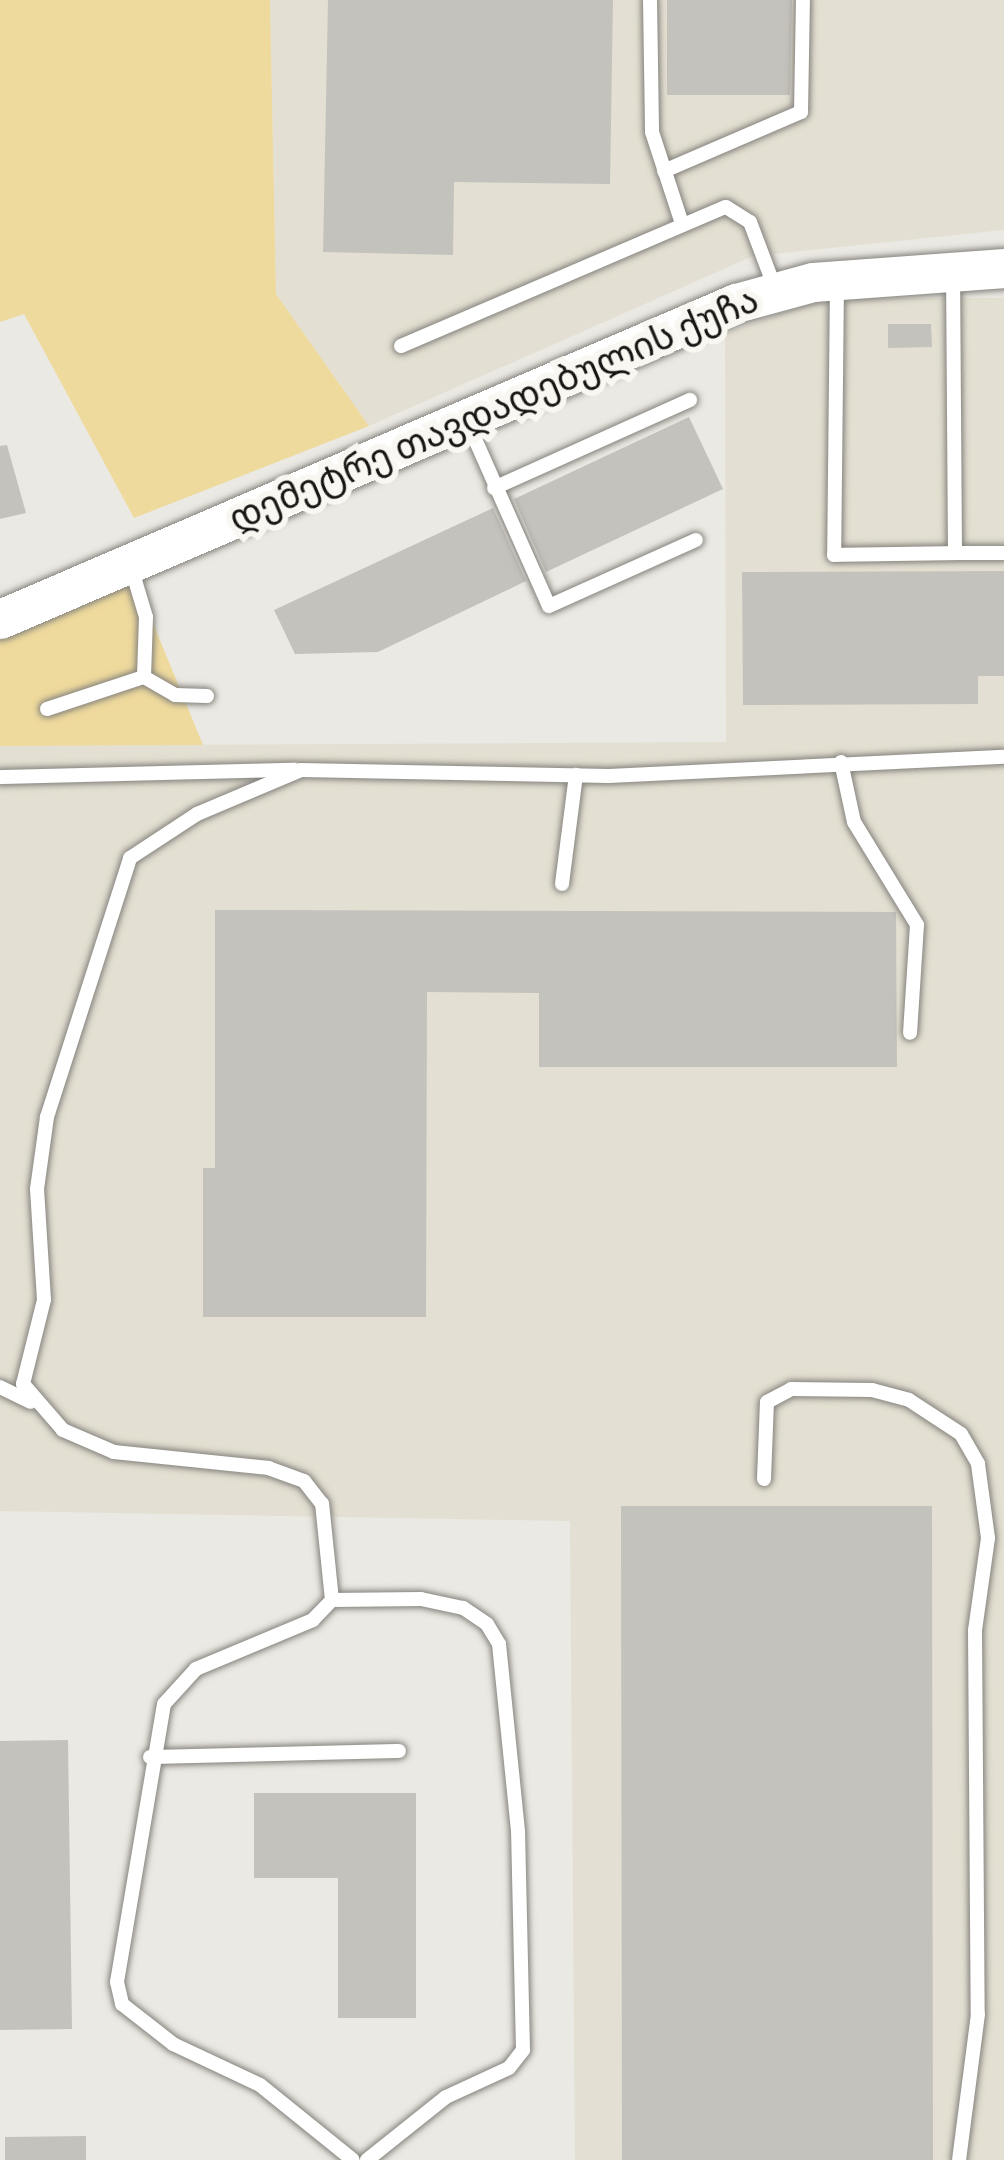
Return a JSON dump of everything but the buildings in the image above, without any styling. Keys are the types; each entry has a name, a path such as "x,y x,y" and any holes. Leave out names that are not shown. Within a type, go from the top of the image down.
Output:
{"main road":[{"name":"დემეტრე თავდადებულის ქუჩა","path":"0,619 662,332 777,292 837,280 953,267 1004,268"}],"lane":[{"path":"650,0 652,132 682,224"},
{"path":"664,171 801,112 803,0"},
{"path":"400,346 726,207 742,210 777,292"},
{"path":"953,267 955,554"},
{"path":"837,280 834,555 1004,553"},
{"path":"494,488 690,400"},
{"path":"465,417 549,606 696,540"},
{"path":"130,562 146,617 144,677"},
{"path":"46,710 144,677 175,695 206,696"},
{"path":"0,777 301,770 576,775 1004,757"},
{"path":"841,761 854,822 917,926 910,1033"},
{"path":"32,1402 24,1360 44,1300 37,1190 46,1117 109,904 130,858 197,814 301,770"},
{"path":"562,884 576,775"},
{"path":"0,1387 32,1402 64,1430 114,1452 269,1468 304,1481 322,1504 332,1600"},
{"path":"764,1479 767,1402 791,1389 872,1390 909,1400 961,1434 978,1464 988,1538 975,1630 978,2014 959,2160"},
{"path":"353,2160 275,2096 173,2044 122,2005 122,1923 150,1757 164,1704 196,1669 314,1620 332,1600 421,1599 487,1624 499,1644 518,1831 523,2050 509,2068 446,2098 367,2160"},
{"path":"150,1757 399,1751"}],"shaded area":[{"path":"0,0 270,0 276,294 369,426 134,518 24,314 0,322"},
{"path":"270,0 1004,0 1004,230 753,256 369,426 276,294"},
{"path":"826,298 1004,298 1004,2160 575,2160 570,1521 0,1511 0,746 726,742 725,333"},
{"path":"136,582 203,745 0,746 0,637"}]}
